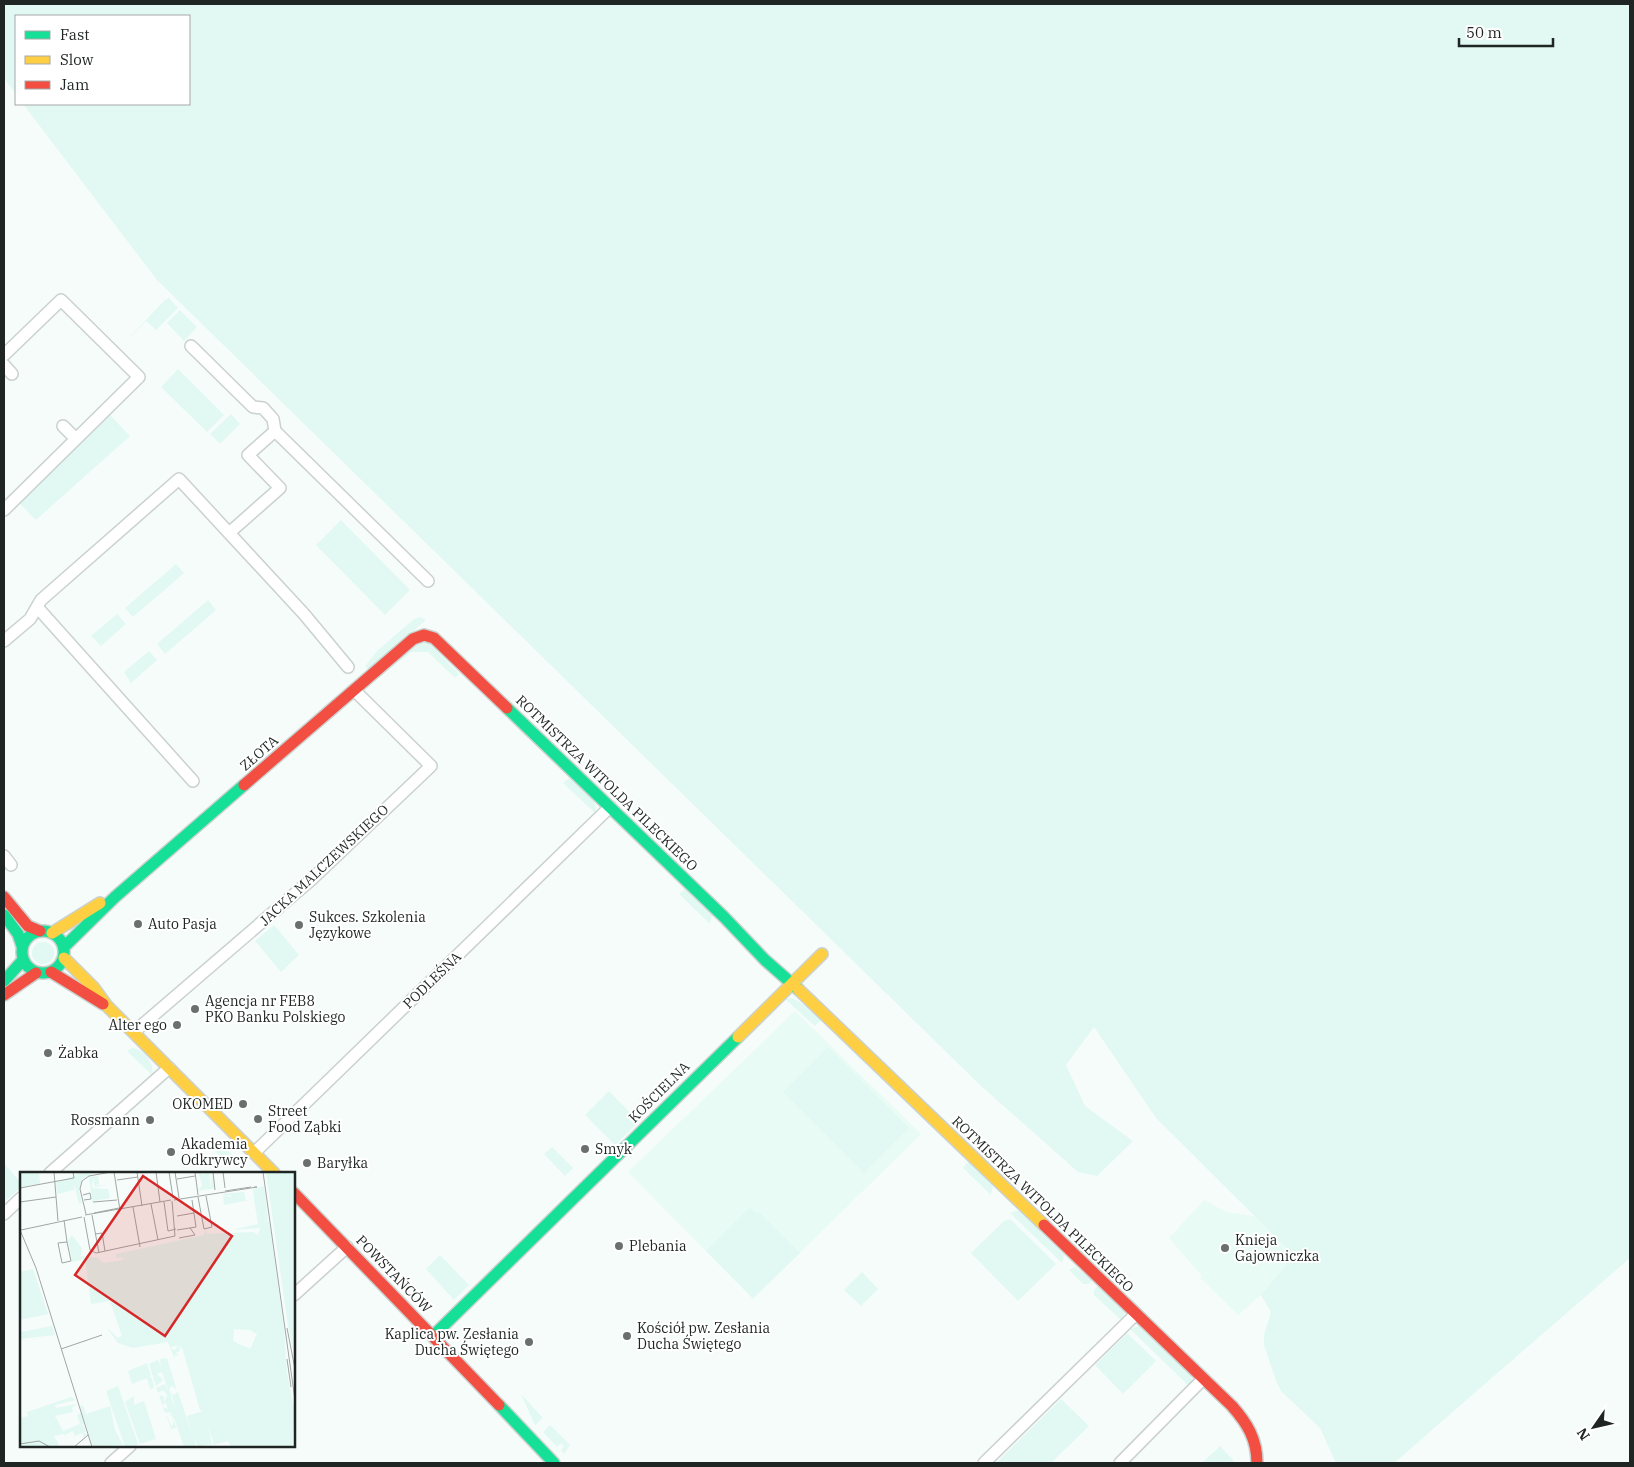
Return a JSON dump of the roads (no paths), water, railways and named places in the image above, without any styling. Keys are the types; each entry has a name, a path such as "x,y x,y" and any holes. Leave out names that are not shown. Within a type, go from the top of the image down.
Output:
{"street":[{"path":"4,355 61,300 139,377 4,510"},
{"path":"191,346 253,407 263,408 273,419 275,431 428,581"},
{"path":"63,426 76,439"},
{"path":"229,533 280,488 248,455 275,431"},
{"path":"4,641 30,619 41,600 179,480 312,623 348,667"},
{"path":"37,607 193,782"},
{"name":"ZŁOTA","path":"64,952 115,897 413,639 424,635"},
{"name":"ROTMISTRZA WITOLDA PILECKIEGO","path":"424,635 437,641 765,958 772,968 792,983 1203,1378 1248,1426 1255,1440 1257,1460"},
{"name":"JACKA MALCZEWSKIEGO","path":"134,1032 312,879 431,766 354,690"},
{"name":"PODLEŚNA","path":"254,1153 610,807"},
{"path":"4,897 28,926 52,933 59,939 64,952 107,1006 273,1172"},
{"name":"ZŁOTA","path":"52,933 63,928 95,906 115,897"},
{"path":"4,915 18,934 22,946 23,960 29,969 36,973"},
{"path":"22,946 29,936 40,931"},
{"path":"51,972 60,965 64,952"},
{"name":"KOŚCIELNA","path":"433,1336 822,954"},
{"path":"4,981 23,960"},
{"path":"4,994 36,973 51,972 59,975 88,997 107,1006"},
{"path":"51,1172 170,1068"},
{"name":"POWSTAŃCÓW","path":"295,1195 348,1247 554,1463"},
{"path":"4,1214 20,1199"},
{"path":"295,1295 348,1247"},
{"path":"984,1463 1136,1314"},
{"path":"1120,1463 1203,1378"},
{"path":"111,1463 129,1447"}],"place":[{"name":"Auto Pasja","path":"138,924"},
{"name":"Sukces. Szkolenia Językowe","path":"299,925"},
{"name":"Agencja nr FEB8 PKO Banku Polskiego","path":"195,1009"},
{"name":"Alter ego","path":"177,1025"},
{"name":"Żabka","path":"48,1053"},
{"name":"OKOMED","path":"243,1104"},
{"name":"Street Food Ząbki","path":"258,1119"},
{"name":"Rossmann","path":"150,1120"},
{"name":"Smyk","path":"585,1149"},
{"name":"Akademia Odkrywcy","path":"171,1152"},
{"name":"Baryłka","path":"307,1163"},
{"name":"Plebania","path":"619,1246"},
{"name":"Knieja Gajowniczka","path":"1225,1248"},
{"name":"Kościół pw. Zesłania Ducha Świętego","path":"627,1336"},
{"name":"Kaplica pw. Zesłania Ducha Świętego","path":"529,1342"}]}
